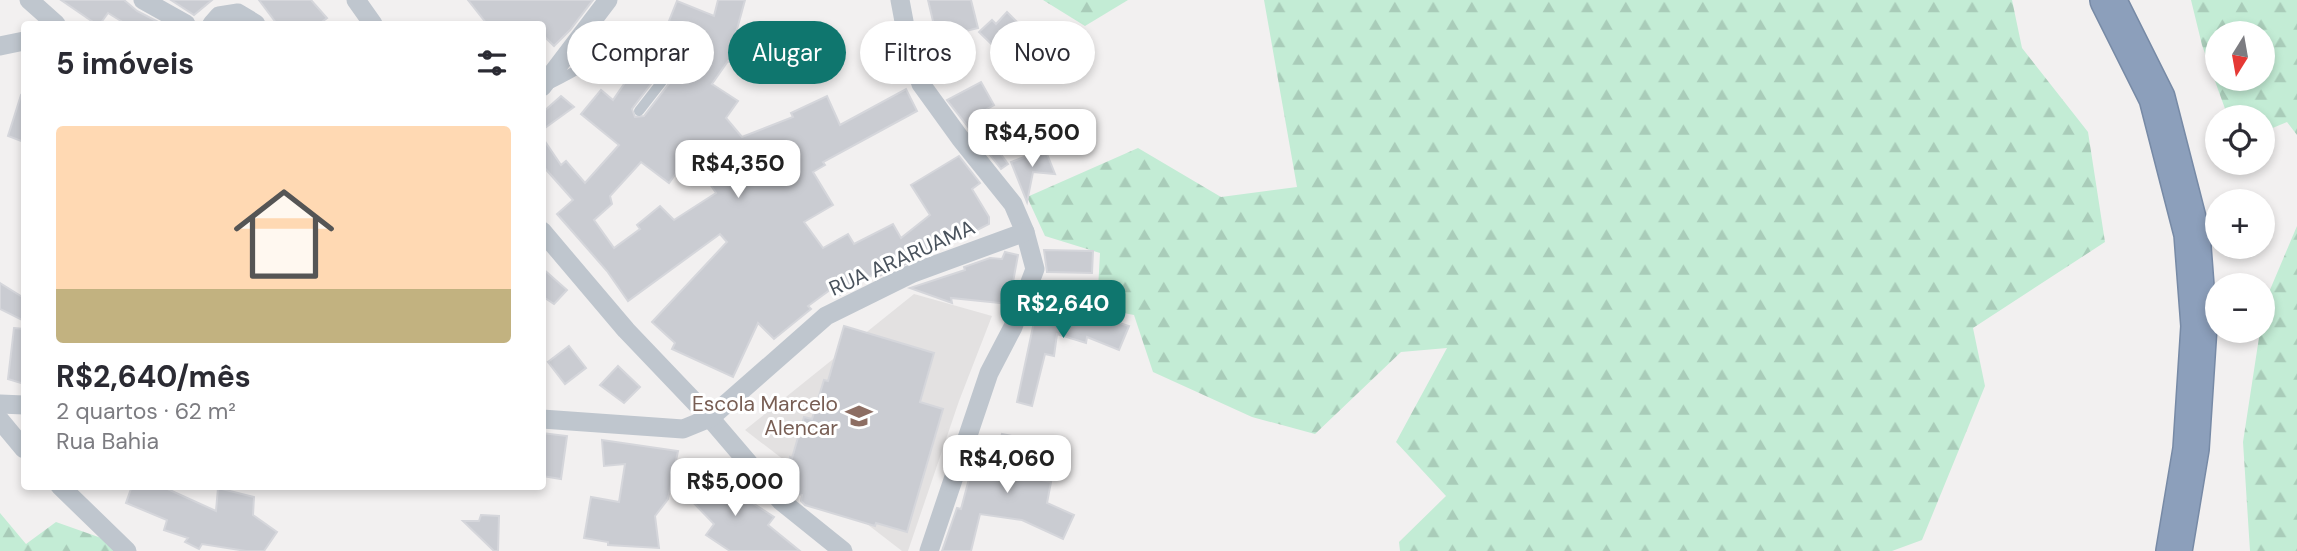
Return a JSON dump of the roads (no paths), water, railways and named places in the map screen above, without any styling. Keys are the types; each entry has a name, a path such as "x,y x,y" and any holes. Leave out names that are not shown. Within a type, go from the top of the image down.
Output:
{"highway":[{"path":"2108,0 2157,98 2192,234 2198,339 2191,449 2174,551"}],"street":[{"path":"29,0 53,21"},
{"path":"144,0 181,21"},
{"path":"356,0 371,21"},
{"path":"546,82 608,0"},
{"path":"900,0 909,48 921,84 1013,204 1025,232 1035,269 1013,327 989,373 929,551"},
{"path":"215,21 219,16 239,13 251,21"},
{"path":"0,46 21,42"},
{"name":"RUA ARARUAMA","path":"546,418 683,429 710,418 826,316 913,273 1025,232"},
{"path":"546,236 626,330 710,418 780,501 844,551"},
{"path":"0,404 21,405"},
{"path":"0,420 21,445"},
{"path":"64,490 127,551"}],"lane":[{"path":"546,85 607,54 639,43 651,40 674,43 680,50 678,61 639,111"}],"place":[{"name":"Escola Marcelo Alencar","path":"859,416"}]}
